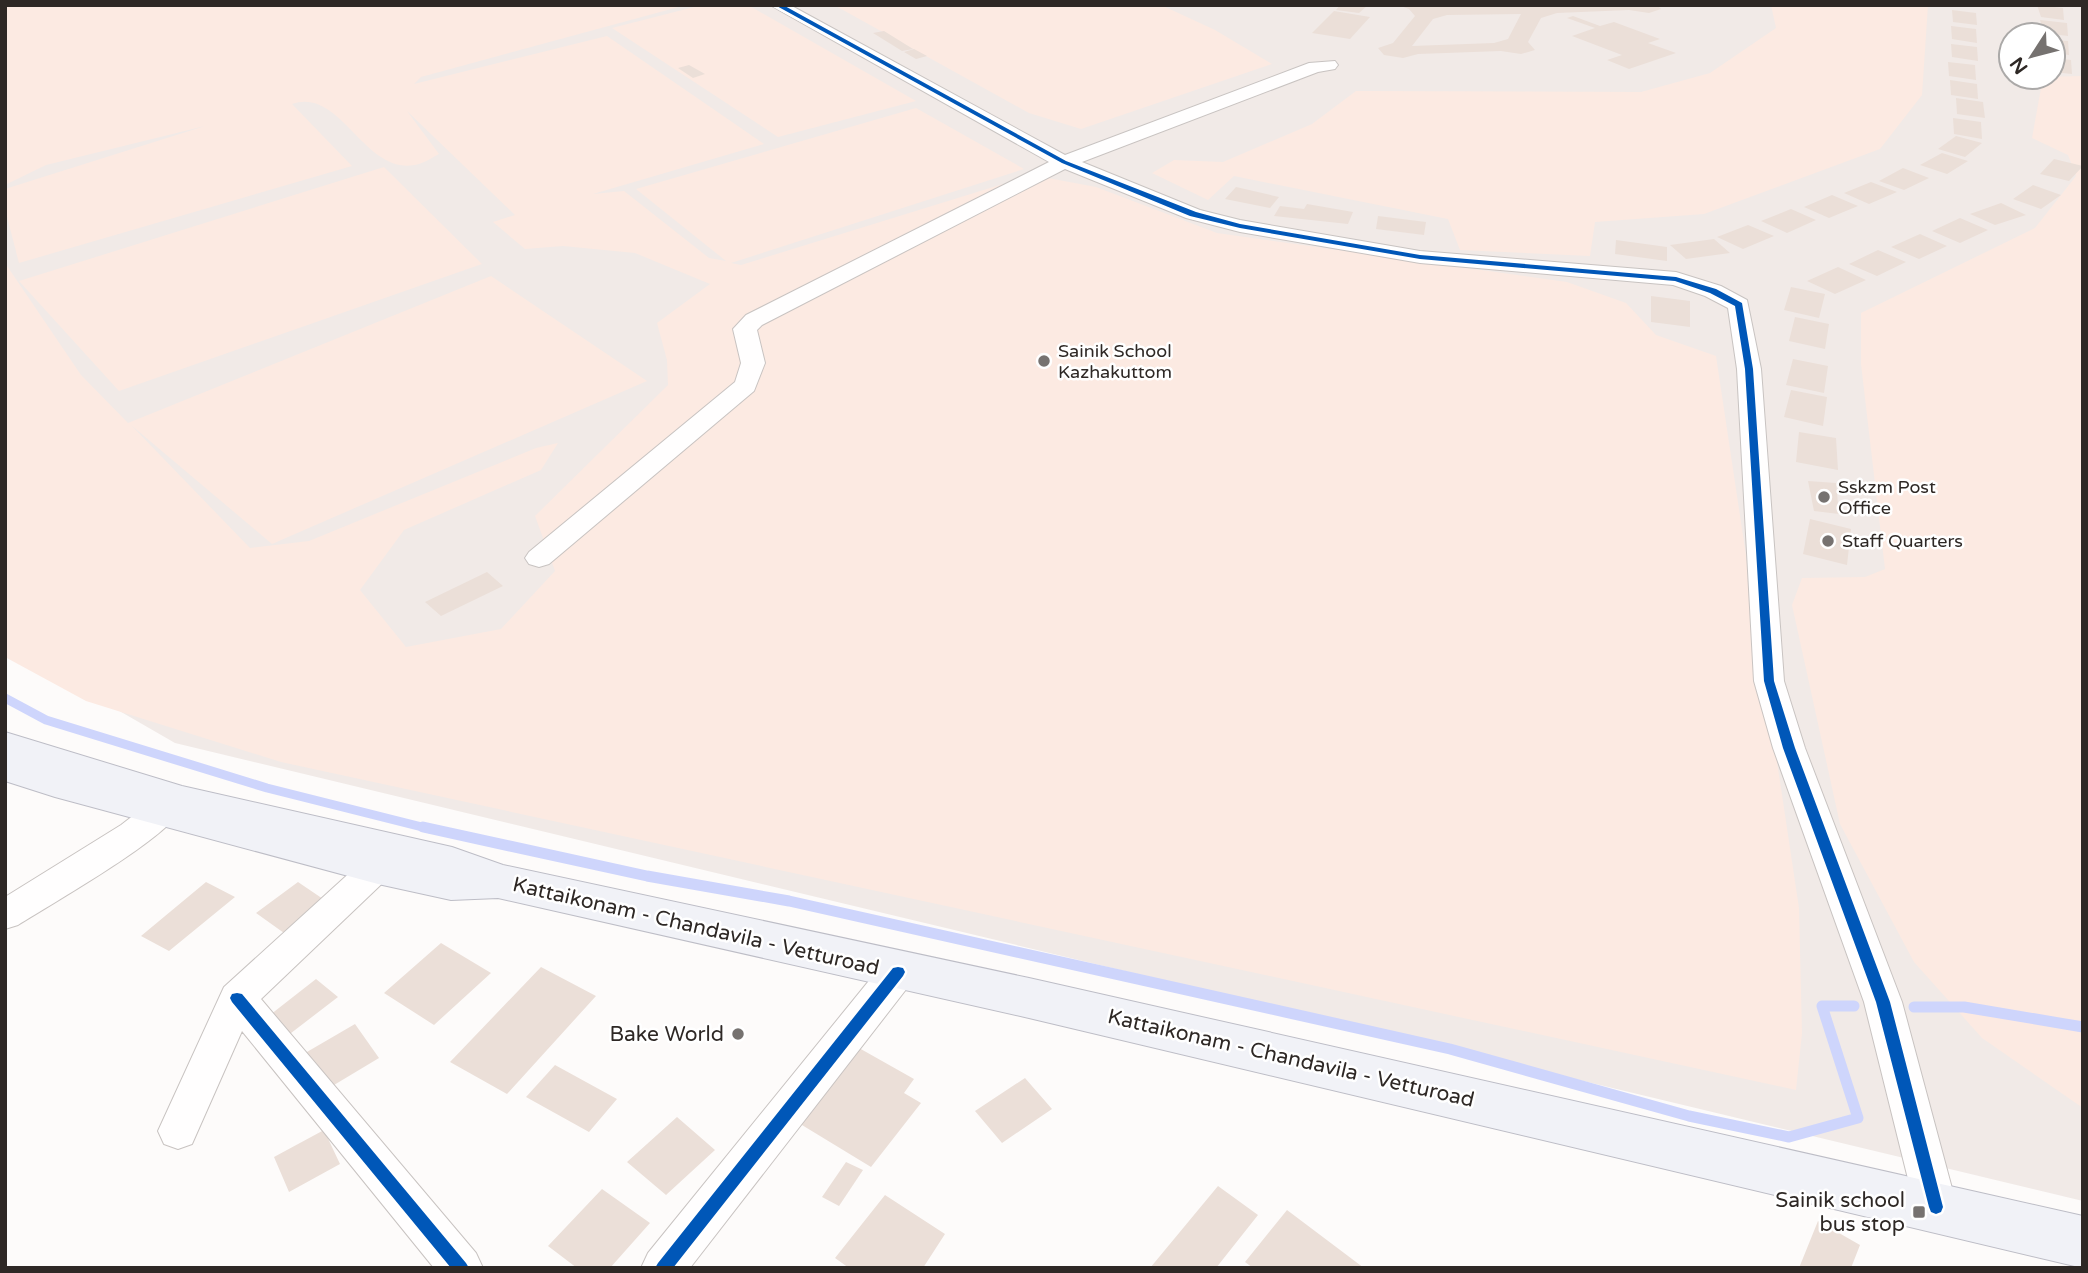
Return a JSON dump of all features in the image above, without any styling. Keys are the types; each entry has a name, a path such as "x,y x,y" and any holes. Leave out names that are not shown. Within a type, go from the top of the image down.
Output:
{"main road":[{"name":"Kattaikonam - Chandavila - Vetturoad","path":"5,747 182,802 452,864 498,881 898,972 1029,998 2083,1242"},
{"name":"Kattaikonam - Chandavila - Vetturoad","path":"5,765 55,782 378,867 451,881 498,881"}],"street":[{"path":"778,5 1064,162 1192,214 1240,226 1420,257 1676,279 1713,291 1740,305 1749,369 1769,681 1789,748 1883,1002 1936,1207"},
{"path":"539,558 745,386 755,369 754,356 745,329 754,320 1064,162 1314,66 1329,65"},
{"path":"5,915 133,834 164,810"},
{"path":"178,1131 237,998 378,867"},
{"path":"663,1268 898,972"},
{"path":"237,998 461,1268"}],"shaded area":[{"name":"Sainik School Kazhakuttom","path":"5,5 2083,5 2083,1201 175,743 5,645"},
{"name":"Sainik School Kazhakuttom","path":"5,5 686,5 421,77 414,84 607,36 764,144 593,194 624,191 709,258 726,261 636,189 916,108 1024,169 731,263 741,265 1003,184 1048,178 1096,187 1217,233 1567,282 1626,303 1656,335 1716,356 1799,908 1802,1033 1796,1090 281,762 86,701 5,657 5,263 81,375 128,423 491,276 647,381 272,544 131,425 250,548 309,541 536,448 558,443 541,470 404,530 360,590 406,647 501,629 555,571 535,516 668,385 667,360 657,323 710,284 635,253 563,246 525,249 493,222 515,215 407,111 439,154 419,164 400,165 383,158 340,119 325,108 310,102 292,104 352,166 19,263 5,209 5,189 205,126 46,165 5,185"},
{"path":"702,5 748,5 916,101 778,137 612,28"},
{"path":"834,5 1161,5 1215,30 1272,64 1081,129 1029,113"},
{"path":"1771,5 1928,5 1922,95 1880,149 1704,214 1595,222 1590,256 1460,250 1448,219 1234,176 1208,200 1152,173 1174,160 1223,162 1312,124 1356,91 1641,92 1710,73 1776,28"},
{"path":"2067,76 2083,76 2083,1108 1982,1038 1914,962 1840,824 1792,605 1802,578 1865,577 1885,569 1861,364 1861,313 2035,228 2076,176 2068,155 2032,138 2040,91 2067,91"},
{"path":"384,167 482,264 119,391 19,281"}],"building":[{"path":"1340,5 1368,5 1359,13 1336,10"},
{"path":"1398,5 1657,5 1661,9 1649,13 1629,10 1557,13 1541,18 1528,42 1535,50 1521,54 1501,51 1418,54 1403,58 1384,55 1378,48 1393,43 1415,16 1409,9","holes":["1521,14 1508,39 1494,43 1412,46 1433,19 1447,15"]},
{"path":"2037,5 2063,8 2064,20 2041,17"},
{"path":"1952,10 1976,13 1977,25 1953,22"},
{"path":"1334,11 1370,17 1350,39 1312,33"},
{"path":"1573,16 1600,26 1614,22 1660,39 1648,43 1676,53 1629,69 1607,60 1622,55 1572,36 1595,28 1567,18"},
{"path":"1951,26 1976,29 1977,43 1952,39"},
{"path":"884,31 913,49 902,51 873,33"},
{"path":"1951,44 1977,47 1978,61 1952,57"},
{"path":"914,49 927,56 916,59 904,52"},
{"path":"2067,60 2071,60 2072,74 2067,73"},
{"path":"1948,62 1975,65 1976,80 1949,76"},
{"path":"689,65 705,74 693,78 678,68"},
{"path":"1950,80 1977,84 1978,99 1951,95"},
{"path":"1956,98 1983,102 1985,118 1957,114"},
{"path":"1953,118 1981,122 1982,139 1954,134"},
{"path":"1956,136 1982,143 1965,157 1938,149"},
{"path":"1942,153 1968,161 1947,174 1920,165"},
{"path":"2054,159 2083,166 2069,181 2040,174"},
{"path":"1903,168 1929,178 1904,190 1879,181"},
{"path":"1871,182 1897,192 1869,204 1844,193"},
{"path":"2033,185 2061,195 2041,209 2013,199"},
{"path":"1236,187 1279,197 1270,208 1225,199"},
{"path":"1832,195 1858,206 1829,218 1804,207"},
{"path":"2001,203 2026,215 1995,225 1970,214"},
{"path":"1307,204 1353,212 1348,224 1274,216 1280,206 1304,209"},
{"path":"1791,209 1816,220 1787,233 1761,221"},
{"path":"1378,216 1426,222 1424,235 1376,229"},
{"path":"1960,218 1988,230 1960,243 1932,231"},
{"path":"1748,225 1774,236 1743,249 1717,237"},
{"path":"1920,234 1947,246 1919,259 1891,247"},
{"path":"1714,239 1730,253 1686,259 1670,245"},
{"path":"1616,240 1667,247 1667,261 1615,254"},
{"path":"1878,250 1906,262 1877,276 1849,264"},
{"path":"1838,267 1866,280 1835,294 1807,281"},
{"path":"1791,287 1825,294 1819,318 1784,310"},
{"path":"1651,296 1690,301 1690,327 1651,322"},
{"path":"1795,317 1829,324 1825,349 1789,341"},
{"path":"1793,359 1828,366 1824,393 1786,385"},
{"path":"1791,390 1827,397 1823,426 1784,417"},
{"path":"1799,432 1836,438 1838,470 1796,462"},
{"name":"Sskzm Post Office","path":"1808,481 1836,483 1839,514 1814,511"},
{"name":"Staff Quarters","path":"1810,519 1851,529 1847,565 1803,554"},
{"path":"487,572 503,586 441,616 425,602"},
{"path":"206,882 235,897 169,951 141,936"},
{"path":"298,882 326,901 284,933 256,913"},
{"path":"441,943 491,973 434,1025 384,993"},
{"path":"541,967 596,996 507,1094 450,1062"},
{"path":"316,979 338,997 282,1040 261,1022"},
{"path":"355,1024 379,1058 324,1091 300,1056"},
{"path":"859,1048 914,1079 904,1093 921,1103 871,1167 797,1122"},
{"path":"555,1065 617,1099 589,1132 526,1097"},
{"path":"1025,1078 1052,1109 1002,1143 975,1111"},
{"path":"677,1117 715,1150 666,1195 627,1162"},
{"path":"324,1130 340,1164 289,1192 274,1157"},
{"path":"846,1162 863,1170 839,1206 822,1197"},
{"path":"1218,1186 1258,1215 1216,1268 1150,1268"},
{"path":"602,1189 650,1223 610,1268 577,1268 548,1246"},
{"path":"885,1195 945,1234 923,1268 849,1268 835,1258"},
{"path":"1287,1210 1364,1268 1253,1268 1245,1262"},
{"path":"1818,1221 1860,1245 1851,1268 1799,1268"}],"waterway":[{"path":"5,698 46,720 267,788 430,829"},
{"path":"423,827 647,876 789,901 1450,1049 1689,1116 1789,1137 1858,1118 1822,1006 1854,1006"},
{"path":"1914,1007 1964,1007 2083,1027"}],"cycle path":[{"path":"778,5 1064,162 1193,214 1240,226 1420,257 1676,279 1713,291 1739,305 1749,369 1769,681 1789,748 1883,1002 1936,1207"},
{"path":"663,1268 898,972"},
{"path":"237,998 461,1268"}],"place":[{"name":"Sainik School Kazhakuttom","path":"1044,361"},
{"name":"Sskzm Post Office","path":"1824,497"},
{"name":"Staff Quarters","path":"1828,541"},
{"name":"Bake World","path":"738,1034"},
{"name":"Sainik school bus stop","path":"1919,1212"}]}
